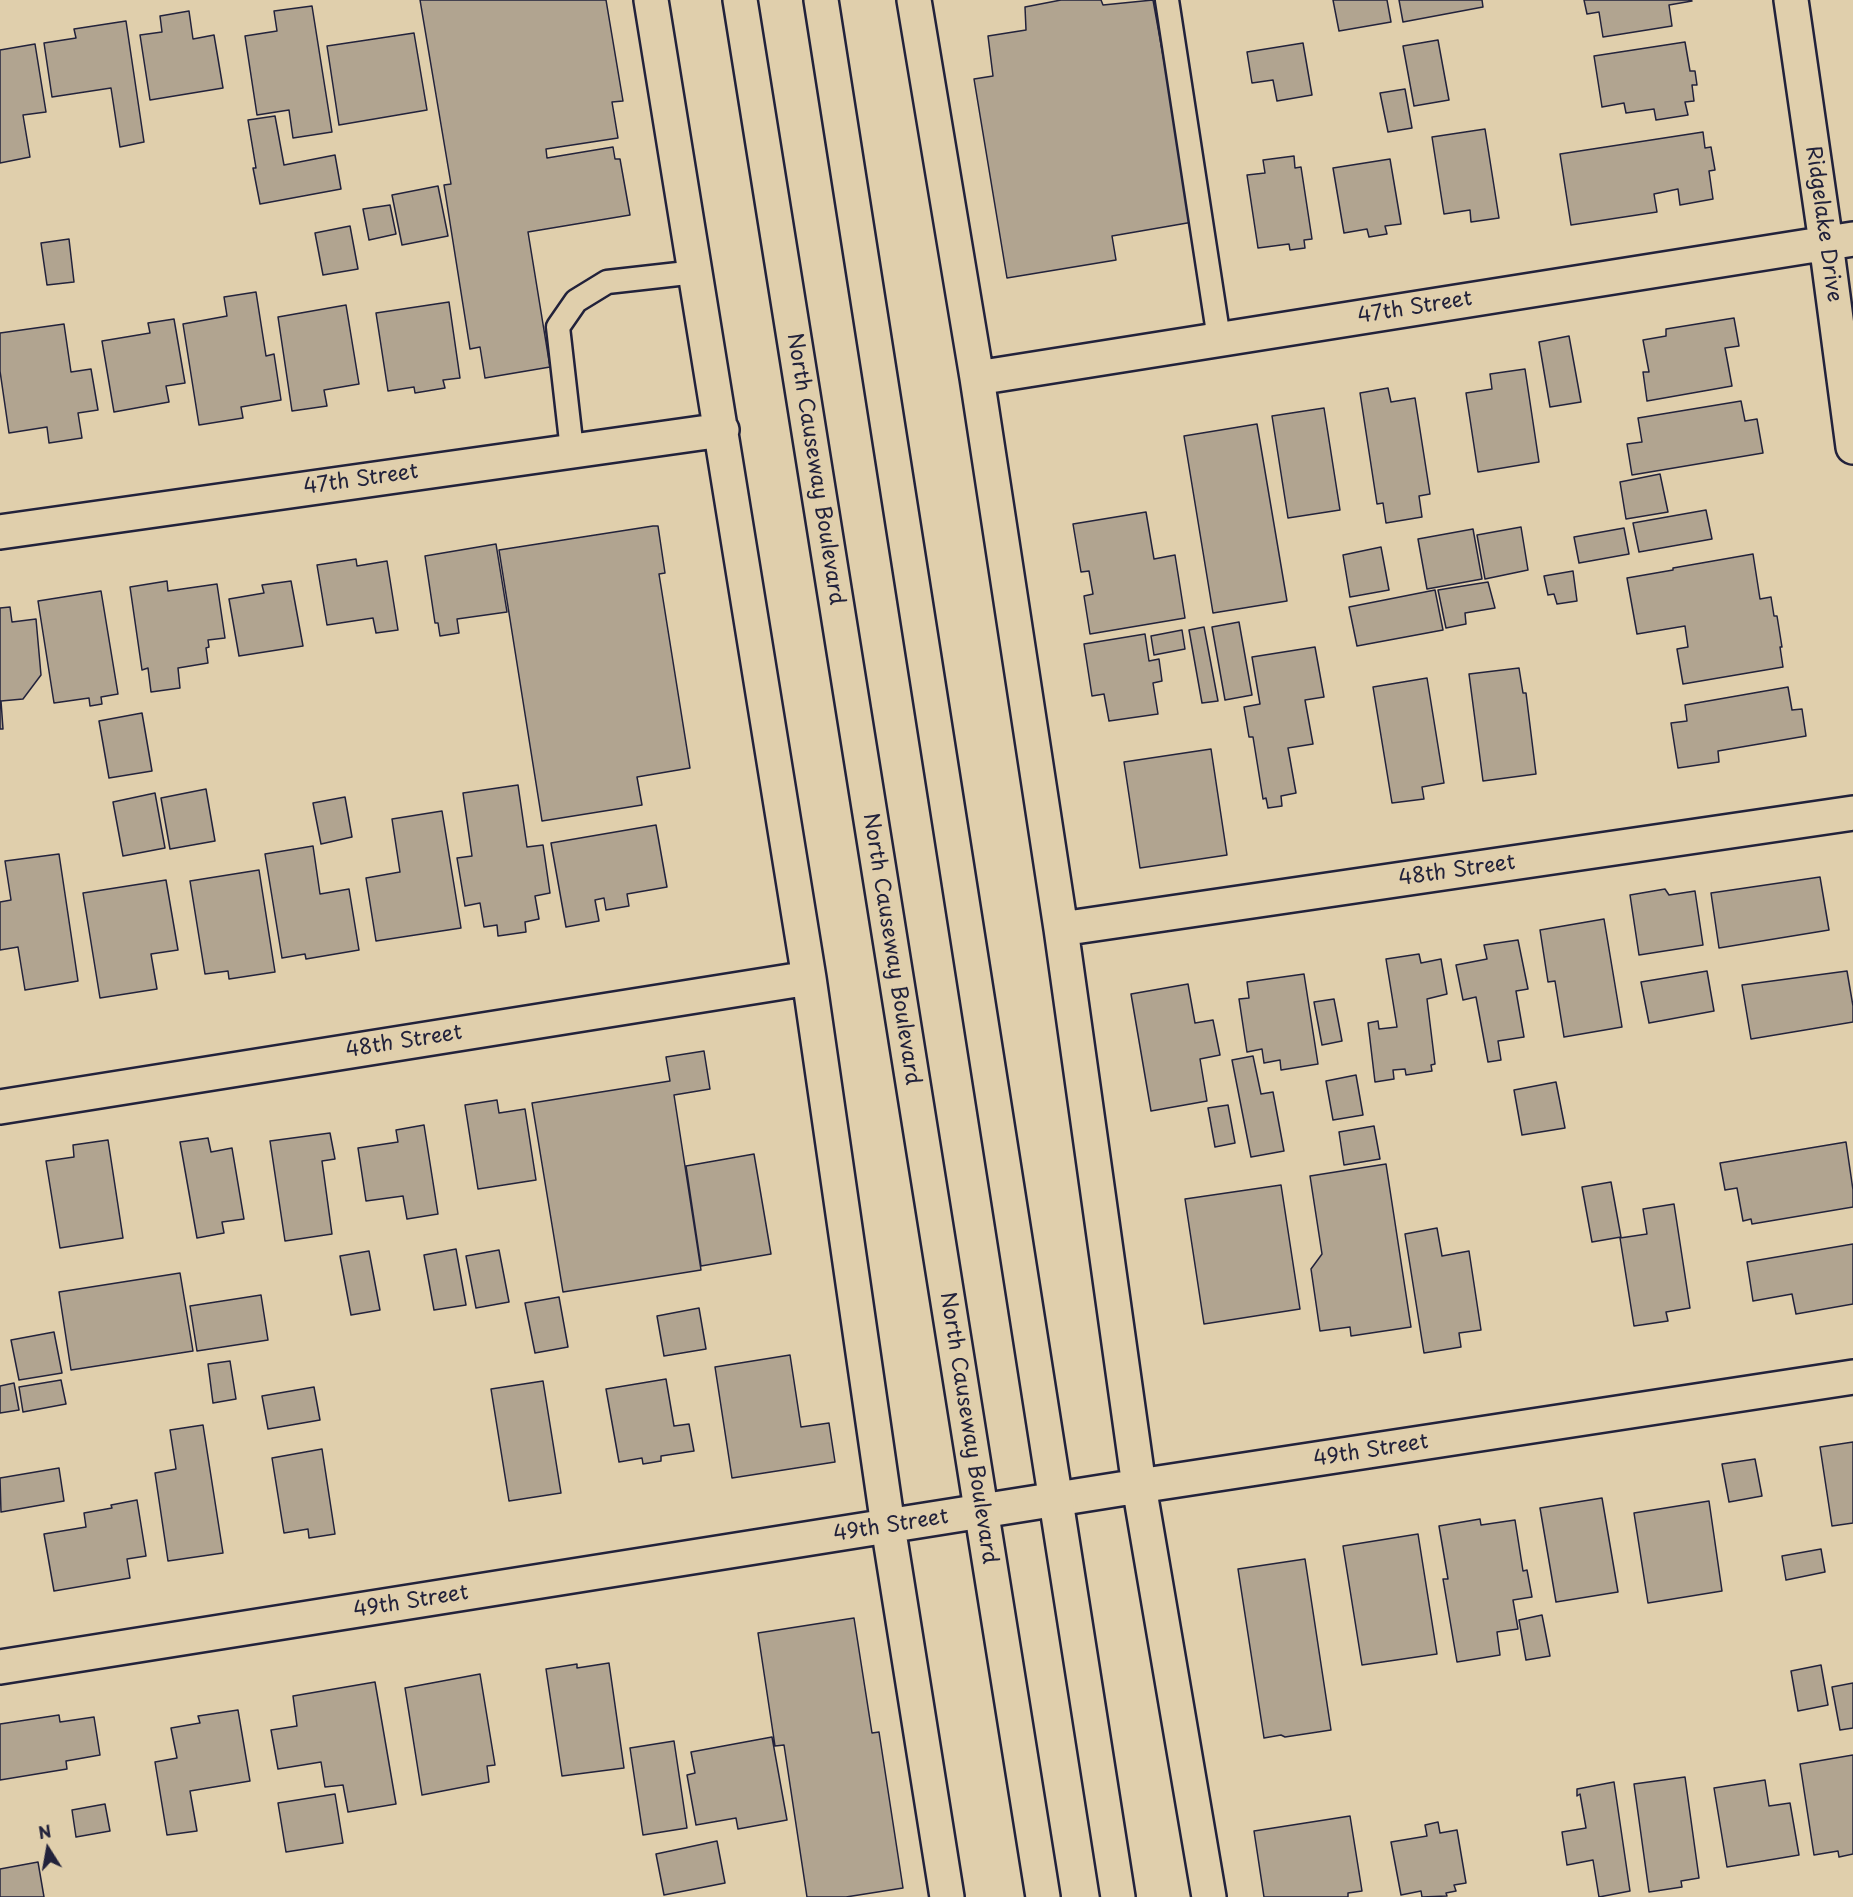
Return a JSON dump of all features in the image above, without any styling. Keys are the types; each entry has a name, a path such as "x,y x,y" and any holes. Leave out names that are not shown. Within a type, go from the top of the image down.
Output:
{"main road":[{"path":"651,0 809,978 888,1526 947,1897"},
{"name":"North Causeway Boulevard","path":"740,0 1043,1897"},
{"path":"821,0 1118,1897"},
{"path":"914,0 977,378 1061,929 1139,1486 1209,1897"},
{"name":"Ridgelake Drive","path":"1791,0 1840,241 1853,447"},
{"name":"47th Street","path":"977,378 1840,241"},
{"name":"47th Street","path":"0,532 722,430"},
{"name":"48th Street","path":"1061,929 1853,813"},
{"name":"48th Street","path":"0,1107 809,978"},
{"name":"49th Street","path":"0,1667 981,1513 1139,1486 1853,1377"}],"lane":[{"path":"1167,0 1219,339"},
{"path":"572,450 558,327 576,301 607,282 696,272"}],"building":[{"path":"420,0 606,0 623,101 612,102 618,138 546,149 547,158 613,147 615,159 620,159 630,215 528,232 550,367 485,378 480,347 470,349 444,185 451,184"},
{"path":"1061,0 1101,0 1103,5 1153,0 1193,222 1112,236 1116,260 1007,278 974,79 993,76 988,36 1026,30 1025,7"},
{"path":"1333,0 1387,0 1391,22 1339,31"},
{"path":"1399,0 1482,0 1483,7 1403,22"},
{"path":"1584,0 1692,1 1669,5 1672,26 1603,37 1599,12 1587,14"},
{"path":"312,6 332,132 293,138 289,110 257,115 245,36 277,31 274,11"},
{"path":"189,11 193,39 214,35 223,88 150,100 140,35 162,32 160,16"},
{"path":"126,21 144,142 120,147 111,88 52,97 44,43 76,38 74,29"},
{"path":"414,33 427,110 339,125 327,46"},
{"path":"1438,40 1449,100 1414,106 1403,46"},
{"path":"1685,42 1690,71 1695,71 1697,85 1692,85 1694,101 1685,102 1688,115 1656,120 1654,109 1626,113 1624,103 1602,107 1594,56"},
{"path":"1303,43 1312,95 1277,101 1273,80 1252,83 1247,52"},
{"path":"35,44 46,112 23,115 30,157 0,163 0,50"},
{"path":"1405,89 1412,128 1388,132 1380,93"},
{"path":"275,116 284,165 335,155 341,189 260,204 253,168 256,168 248,120"},
{"path":"1485,129 1499,218 1471,222 1470,210 1444,214 1432,137"},
{"path":"1703,132 1705,148 1711,147 1715,170 1709,171 1713,199 1680,205 1678,189 1654,194 1657,212 1571,225 1560,154"},
{"path":"1294,156 1295,168 1301,167 1312,239 1304,240 1305,248 1290,250 1289,244 1258,248 1247,175 1265,173 1263,160"},
{"path":"1390,159 1401,224 1385,226 1387,234 1369,237 1367,229 1344,233 1333,168"},
{"path":"438,186 448,236 402,245 392,195"},
{"path":"390,205 396,234 369,240 363,209"},
{"path":"350,226 358,269 323,275 315,233"},
{"path":"69,239 74,282 47,285 41,243"},
{"path":"256,292 266,356 274,354 281,400 241,407 243,418 199,425 183,324 227,316 224,297"},
{"path":"449,302 460,378 443,380 445,388 415,393 414,387 388,391 376,313"},
{"path":"346,305 359,384 324,390 327,406 292,411 278,317"},
{"path":"1734,318 1739,346 1725,348 1732,386 1647,401 1643,372 1649,372 1643,340 1666,336 1666,329"},
{"path":"174,319 185,383 166,386 169,402 114,412 102,341 150,333 148,323"},
{"path":"64,324 71,372 91,369 98,410 78,413 82,438 49,443 47,427 9,433 0,371 0,333"},
{"path":"1569,336 1581,402 1550,407 1539,342"},
{"path":"1525,369 1539,462 1478,472 1466,393 1492,389 1490,374"},
{"path":"1388,388 1391,402 1415,398 1430,494 1419,496 1422,517 1386,523 1383,503 1377,504 1360,393"},
{"path":"1741,401 1745,421 1757,419 1763,453 1632,475 1627,444 1642,442 1638,418"},
{"path":"1324,408 1340,510 1288,518 1272,416"},
{"path":"1257,424 1287,601 1213,613 1184,436"},
{"path":"1660,474 1668,512 1626,519 1620,482"},
{"path":"1706,510 1712,539 1639,552 1633,523"},
{"path":"1146,512 1154,559 1175,555 1185,618 1090,634 1084,596 1093,594 1089,571 1081,572 1073,524"},
{"path":"658,526 665,573 659,574 690,768 637,777 642,805 542,821 499,550"},
{"path":"1521,527 1528,570 1485,579 1477,535"},
{"path":"1624,528 1629,554 1579,563 1574,537"},
{"path":"1473,529 1482,579 1427,589 1418,539"},
{"path":"496,544 507,612 457,619 459,633 440,636 438,623 435,623 425,556"},
{"path":"1381,547 1389,590 1350,597 1343,555"},
{"path":"1753,554 1760,599 1771,597 1774,616 1777,616 1783,667 1683,684 1677,649 1688,647 1685,626 1637,634 1627,578"},
{"path":"356,559 357,566 387,561 398,630 376,633 373,618 327,625 317,565"},
{"path":"1573,571 1577,601 1557,604 1554,594 1548,595 1544,576"},
{"path":"167,581 168,591 217,584 225,638 208,640 209,647 206,648 208,663 178,668 180,688 151,692 148,668 142,670 130,587"},
{"path":"291,581 303,646 239,656 229,599 264,593 262,585"},
{"path":"1488,582 1495,608 1465,613 1466,624 1446,628 1438,590"},
{"path":"1435,590 1443,630 1357,646 1349,607"},
{"path":"101,591 118,694 101,697 102,704 90,706 89,698 54,703 38,601"},
{"path":"10,607 12,622 36,619 41,675 23,699 1,701 3,729 0,729 0,608"},
{"path":"1239,622 1252,695 1225,700 1212,627"},
{"path":"1204,627 1218,701 1202,703 1189,630"},
{"path":"1182,630 1185,649 1154,655 1151,636"},
{"path":"1145,634 1149,661 1159,659 1162,681 1153,683 1158,714 1109,721 1104,694 1092,696 1084,644"},
{"path":"1315,647 1324,697 1305,700 1313,744 1288,748 1296,793 1281,796 1282,806 1268,808 1266,798 1263,799 1253,737 1249,737 1244,707 1260,704 1252,657"},
{"path":"1519,668 1523,693 1526,693 1536,774 1483,781 1469,674"},
{"path":"1427,678 1444,783 1422,787 1424,799 1392,803 1373,687"},
{"path":"1788,687 1792,710 1802,709 1806,736 1718,751 1719,762 1678,768 1671,723 1687,721 1685,705"},
{"path":"142,713 152,771 109,778 99,721"},
{"path":"1211,749 1227,855 1140,868 1124,762"},
{"path":"518,785 527,847 543,845 550,893 535,896 539,919 525,922 526,932 498,936 497,925 484,927 480,903 465,906 457,858 472,856 463,793"},
{"path":"206,789 215,841 170,849 161,798"},
{"path":"155,793 165,848 123,856 113,802"},
{"path":"345,797 352,837 321,844 313,803"},
{"path":"442,811 461,928 376,941 366,878 400,872 392,819"},
{"path":"656,825 667,887 627,894 629,906 606,910 604,898 595,900 599,921 566,927 551,843"},
{"path":"313,846 320,894 349,889 359,950 306,959 305,954 282,958 265,854"},
{"path":"59,854 78,981 25,990 18,947 0,950 0,902 11,900 5,861"},
{"path":"259,870 275,972 229,979 228,971 205,974 190,881"},
{"path":"1820,877 1829,930 1719,948 1711,893"},
{"path":"166,880 178,950 151,954 157,989 100,998 83,893"},
{"path":"1665,889 1669,895 1695,891 1703,945 1639,955 1630,895"},
{"path":"1604,919 1622,1027 1564,1037 1555,981 1548,982 1540,930"},
{"path":"1518,940 1528,989 1516,991 1524,1037 1498,1041 1501,1060 1488,1062 1476,997 1463,1000 1456,965 1487,959 1484,945"},
{"path":"1419,954 1421,963 1441,959 1447,994 1427,999 1435,1064 1431,1065 1432,1071 1406,1075 1405,1069 1393,1070 1394,1079 1375,1082 1368,1023 1378,1021 1379,1029 1397,1027 1386,959"},
{"path":"1707,971 1714,1011 1649,1023 1641,982"},
{"path":"1847,971 1853,1006 1853,1022 1751,1039 1742,985"},
{"path":"1304,974 1318,1064 1281,1070 1280,1060 1264,1063 1262,1049 1247,1052 1239,999 1249,998 1247,982"},
{"path":"1188,984 1195,1023 1213,1020 1220,1055 1200,1059 1207,1101 1151,1111 1131,994"},
{"path":"1334,999 1342,1041 1322,1045 1314,1002"},
{"path":"704,1051 710,1089 674,1095 701,1270 563,1292 532,1103 670,1081 666,1057"},
{"path":"1253,1056 1261,1094 1273,1092 1284,1151 1251,1157 1232,1060"},
{"path":"1356,1075 1363,1115 1333,1120 1326,1081"},
{"path":"1556,1082 1565,1128 1522,1135 1514,1090"},
{"path":"497,1100 499,1113 525,1109 536,1180 478,1189 465,1105"},
{"path":"1228,1105 1235,1143 1215,1147 1208,1108"},
{"path":"424,1125 438,1214 407,1219 403,1196 366,1201 358,1148 398,1142 396,1130"},
{"path":"1374,1126 1380,1159 1344,1165 1339,1132"},
{"path":"330,1133 335,1159 322,1161 332,1234 285,1241 270,1141"},
{"path":"208,1138 211,1152 232,1148 244,1219 222,1222 224,1233 197,1238 180,1142"},
{"path":"108,1140 123,1238 60,1248 46,1161 74,1157 73,1145"},
{"path":"1846,1142 1853,1190 1853,1207 1752,1224 1751,1219 1743,1221 1737,1188 1725,1190 1720,1163"},
{"path":"754,1154 771,1254 701,1266 686,1166"},
{"path":"1386,1164 1411,1327 1351,1336 1350,1327 1320,1331 1311,1269 1322,1254 1310,1176"},
{"path":"1611,1182 1621,1237 1592,1242 1582,1187"},
{"path":"1281,1185 1300,1309 1204,1324 1185,1199"},
{"path":"1674,1204 1690,1308 1666,1312 1668,1321 1634,1326 1620,1238 1647,1234 1643,1209"},
{"path":"1437,1228 1442,1256 1469,1251 1481,1330 1459,1333 1461,1347 1424,1353 1405,1234"},
{"path":"1853,1244 1853,1304 1796,1314 1792,1294 1753,1301 1747,1262"},
{"path":"456,1249 466,1305 434,1310 424,1255"},
{"path":"499,1250 509,1302 476,1308 466,1256"},
{"path":"369,1251 380,1310 351,1315 340,1256"},
{"path":"180,1273 193,1351 71,1370 59,1292"},
{"path":"261,1295 268,1340 197,1351 190,1306"},
{"path":"559,1297 568,1347 535,1353 525,1303"},
{"path":"699,1308 706,1349 664,1356 657,1316"},
{"path":"54,1332 62,1373 19,1380 11,1340"},
{"path":"790,1355 801,1427 829,1423 835,1462 732,1478 715,1367"},
{"path":"230,1361 236,1399 213,1403 208,1364"},
{"path":"666,1379 674,1426 689,1424 694,1451 661,1456 661,1461 643,1464 642,1458 619,1462 606,1389"},
{"path":"61,1380 66,1404 23,1412 19,1387"},
{"path":"543,1381 561,1493 509,1501 491,1389"},
{"path":"14,1383 19,1410 0,1413 0,1386"},
{"path":"314,1387 320,1420 268,1429 262,1396"},
{"path":"203,1425 223,1553 168,1561 155,1473 176,1469 170,1430"},
{"path":"1853,1442 1853,1523 1832,1526 1820,1447"},
{"path":"322,1449 335,1534 309,1538 308,1529 284,1533 272,1458"},
{"path":"1755,1459 1762,1496 1729,1502 1722,1464"},
{"path":"59,1468 64,1501 1,1512 0,1478"},
{"path":"1602,1498 1618,1592 1556,1602 1540,1508"},
{"path":"137,1500 146,1556 127,1559 130,1578 54,1591 44,1534 86,1527 84,1513 112,1508 111,1505"},
{"path":"1709,1501 1722,1591 1648,1603 1634,1513"},
{"path":"1480,1519 1481,1525 1515,1520 1523,1571 1527,1570 1532,1597 1513,1600 1518,1629 1497,1632 1500,1655 1457,1662 1443,1579 1448,1579 1439,1526"},
{"path":"1418,1534 1437,1654 1362,1665 1343,1546"},
{"path":"1821,1549 1825,1572 1786,1580 1782,1556"},
{"path":"1305,1559 1331,1730 1264,1738 1238,1569"},
{"path":"1542,1615 1550,1656 1526,1660 1519,1620"},
{"path":"854,1618 872,1733 879,1732 903,1888 846,1897 807,1897 784,1745 775,1746 758,1633"},
{"path":"609,1663 624,1768 562,1776 546,1669 577,1664 577,1668"},
{"path":"1821,1665 1828,1705 1798,1711 1791,1671"},
{"path":"480,1674 495,1765 487,1766 489,1782 422,1795 405,1688"},
{"path":"375,1682 396,1804 348,1812 343,1785 325,1787 321,1762 278,1769 271,1730 297,1726 293,1696"},
{"path":"1853,1683 1853,1728 1840,1730 1832,1687"},
{"path":"238,1710 250,1781 190,1791 197,1831 167,1835 155,1762 177,1758 171,1728 200,1723 198,1716"},
{"path":"59,1715 60,1722 94,1717 100,1755 66,1761 67,1769 0,1780 0,1724"},
{"path":"772,1737 787,1820 738,1829 736,1818 696,1825 687,1775 695,1773 691,1752"},
{"path":"674,1741 687,1828 643,1835 630,1748"},
{"path":"1853,1755 1853,1854 1839,1857 1838,1851 1814,1855 1800,1764"},
{"path":"1685,1777 1699,1878 1681,1881 1682,1887 1649,1892 1634,1784"},
{"path":"1765,1780 1769,1806 1790,1803 1799,1855 1727,1867 1714,1788"},
{"path":"1614,1782 1630,1891 1599,1897 1593,1860 1567,1865 1562,1832 1586,1828 1577,1789"},
{"path":"335,1794 343,1843 286,1852 278,1803"},
{"path":"105,1804 110,1831 76,1837 72,1810"},
{"path":"1350,1816 1362,1891 1348,1893 1348,1897 1264,1897 1254,1831"},
{"path":"1438,1822 1440,1833 1457,1830 1466,1883 1454,1885 1456,1891 1446,1893 1447,1896 1422,1897 1421,1891 1401,1895 1391,1842 1427,1836 1425,1825"},
{"path":"717,1841 725,1883 664,1895 656,1854"},
{"path":"38,1862 44,1897 0,1897 0,1869"}]}
